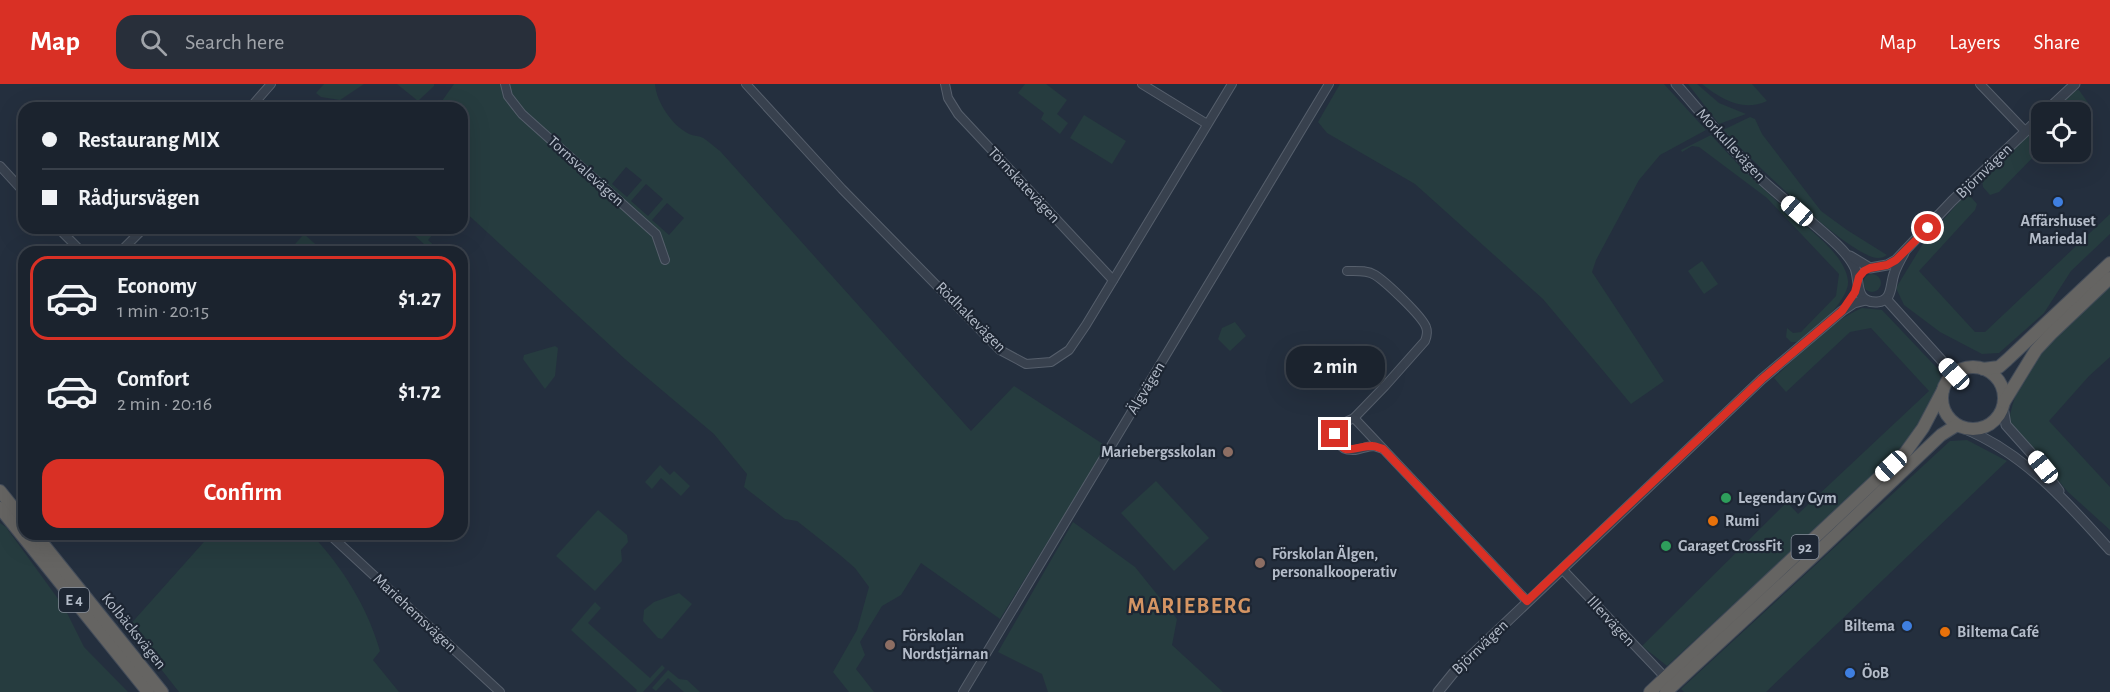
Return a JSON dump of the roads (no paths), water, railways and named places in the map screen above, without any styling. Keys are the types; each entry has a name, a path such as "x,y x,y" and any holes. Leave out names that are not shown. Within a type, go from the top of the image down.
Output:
{"highway":[{"path":"2110,262 1999,367 1970,368 1954,374 1947,381 1943,390 1942,401 1946,413 1960,427 1975,429 1990,425 1997,418 2036,350 2110,278"},
{"path":"1982,369 1990,372 1999,382 2004,394 2003,405"},
{"name":"92","path":"1650,692 1905,453 1923,428 1943,390"},
{"name":"92","path":"1673,691 1941,435 1960,427"},
{"path":"0,491 18,514"},
{"name":"Kolbäcksvägen","path":"0,508 18,530"},
{"name":"Kolbäcksvägen","path":"26,540 148,692"},
{"name":"Kolbäcksvägen","path":"40,540 162,692"}],"street":[{"path":"255,102 271,84"},
{"name":"Tornsvalevägen","path":"505,84 508,96 522,114 656,234 665,260"},
{"name":"Rödhakevägen","path":"746,84 842,189 1000,350 1026,364 1051,362 1069,350 1232,84"},
{"name":"Törnskatevägen","path":"945,84 948,98 958,114 1113,280"},
{"path":"1142,84 1207,124"},
{"name":"Älgvägen","path":"963,692 1329,84"},
{"name":"Morkullevägen","path":"1676,84 1761,179 1841,249 1856,271 1857,285"},
{"path":"1980,84 2025,131"},
{"path":"2056,102 2075,84"},
{"name":"Björnvägen","path":"1842,311 1864,271 1887,265 1904,253 1952,201 2031,126"},
{"path":"0,166 18,186"},
{"path":"64,234 76,246"},
{"path":"126,246 138,234"},
{"path":"1841,249 1861,264 1888,273 1892,280"},
{"name":"Björnvägen","path":"1438,692 1455,670 1762,379 1854,303 1886,299 1890,294 1894,271 1904,253"},
{"path":"1347,271 1361,271 1374,275 1388,285 1427,328 1425,341 1354,418 1339,425 1335,434 1338,444 1346,449 1373,446 1383,449"},
{"path":"1857,285 1861,296 1866,300"},
{"path":"1886,299 1954,374"},
{"path":"2003,405 2006,425 2054,481 2064,498"},
{"path":"1354,418 1527,601"},
{"path":"1960,427 1978,434 2016,457 2064,498 2110,550"},
{"name":"Mariehemsvägen","path":"335,540 500,692"},
{"name":"Illervägen","path":"1562,569 1661,673"}],"place":[{"name":"Affärshuset Mariedal","path":"2058,202"},
{"name":"Mariebergsskolan","path":"1228,452"},
{"name":"Legendary Gym","path":"1726,498"},
{"name":"Rumi","path":"1713,521"},
{"name":"Garaget CrossFit","path":"1666,546"},
{"name":"Förskolan Älgen, personalkooperativ","path":"1260,563"},
{"name":"Biltema","path":"1907,626"},
{"name":"Biltema Café","path":"1945,632"},
{"name":"Förskolan Nordstjärnan","path":"890,645"},
{"name":"ÖoB","path":"1850,673"}],"district":[{"name":"MARIEBERG","path":"1190,606"}]}
